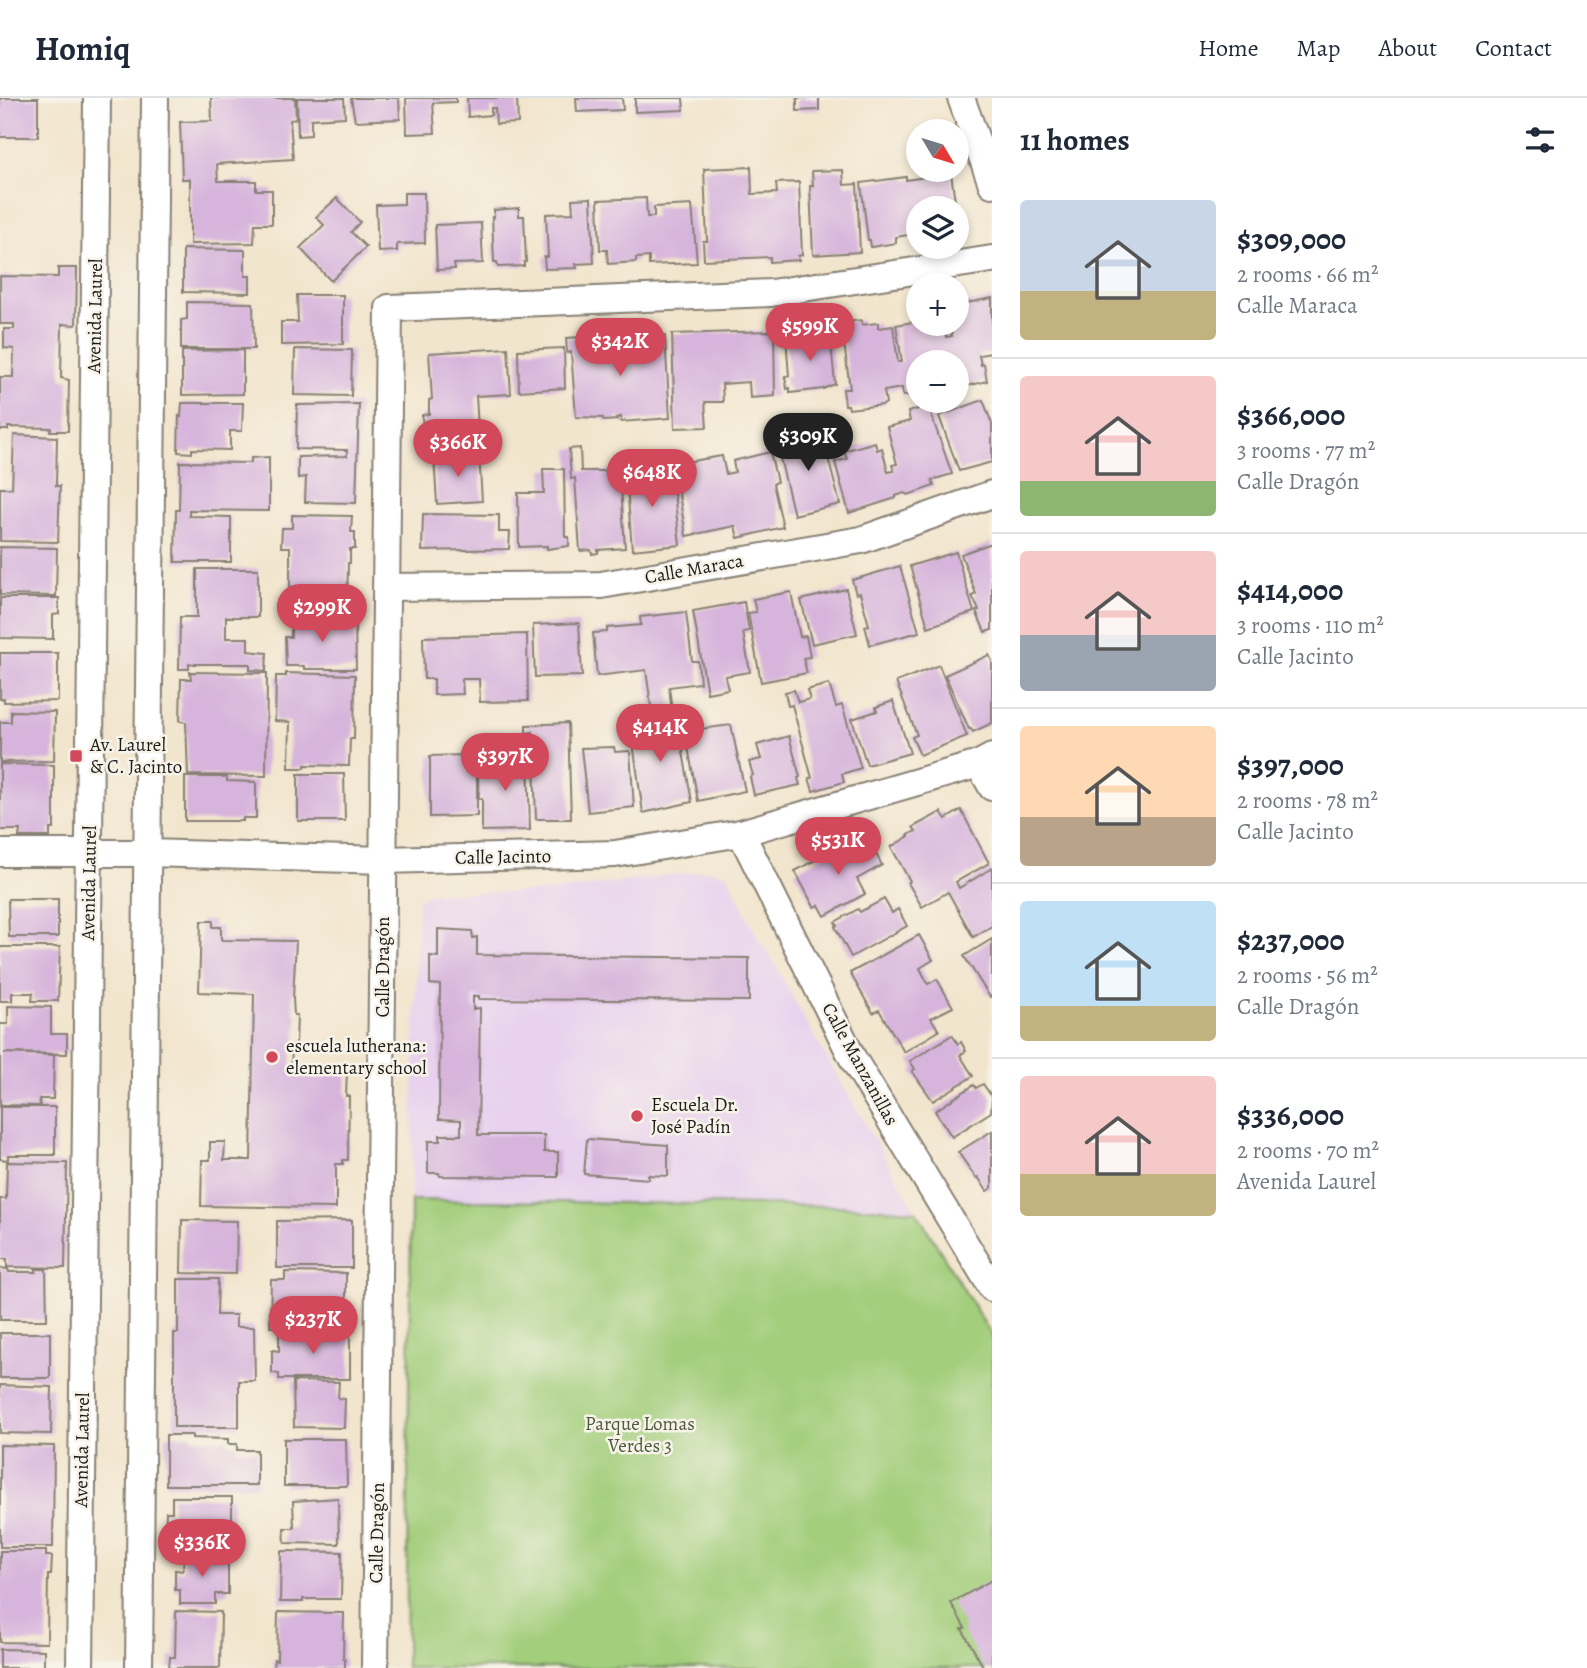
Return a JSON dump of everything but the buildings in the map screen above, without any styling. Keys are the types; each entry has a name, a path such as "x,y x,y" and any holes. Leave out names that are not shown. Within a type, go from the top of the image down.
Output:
{"street":[{"name":"Avenida Laurel","path":"80,1668 97,98"},
{"path":"139,1668 155,98"},
{"path":"961,98 992,184"},
{"name":"Calle Dragón","path":"375,1668 389,308 771,293 992,259"},
{"name":"Calle Maraca","path":"387,587 601,584 861,540 992,494"},
{"name":"Calle Jacinto","path":"0,853 148,853 384,860 615,854 741,833 985,760"},
{"path":"985,760 992,787"},
{"name":"Calle Manzanillas","path":"741,833 852,1057 992,1288"}],"shaded area":[{"name":"Escuela Dr. José Padín","path":"708,870 727,874 759,941 768,952 916,1211 836,1206 411,1200 418,900 431,893 547,892"}],"green space":[{"name":"Parque Lomas Verdes 3","path":"411,1200 836,1206 916,1211 992,1336 992,1668 406,1668"}],"place":[{"name":"Av. Laurel & C. Jacinto","path":"76,756"},
{"name":"escuela lutherana: elementary school","path":"272,1057"},
{"name":"Escuela Dr. José Padín","path":"637,1116"}]}
